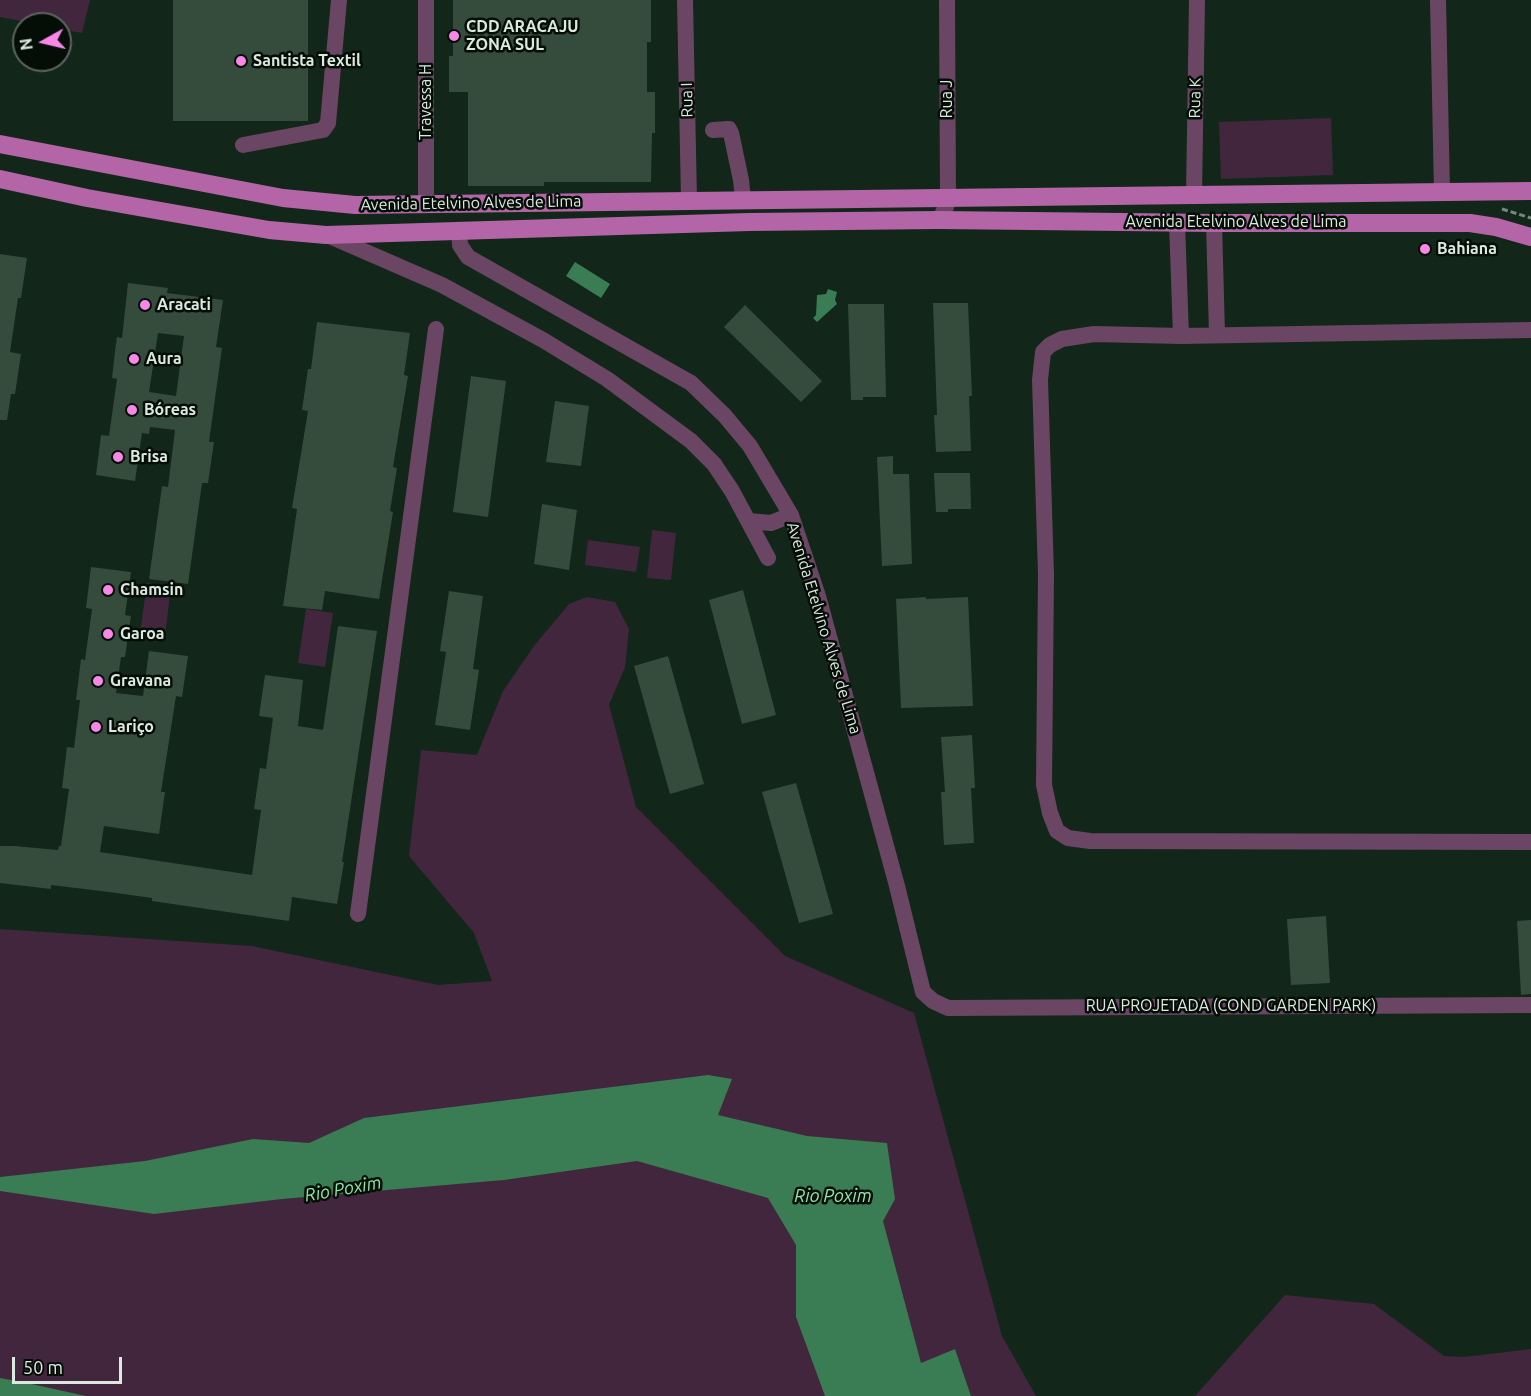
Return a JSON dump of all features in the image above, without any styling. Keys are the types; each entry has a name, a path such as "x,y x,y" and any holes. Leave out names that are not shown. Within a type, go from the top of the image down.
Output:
{"main road":[{"name":"Avenida Etelvino Alves de Lima","path":"0,144 283,198 355,205 1531,191"},
{"name":"Avenida Etelvino Alves de Lima","path":"0,179 87,198 269,231 326,235 749,222 939,220 1470,223 1496,227 1531,237"}],"street":[{"path":"243,146 323,130 327,123 339,0"},
{"name":"Travessa H","path":"426,0 426,204"},
{"name":"Rua I","path":"685,0 689,200"},
{"name":"Rua J","path":"947,0 948,197"},
{"name":"Rua K","path":"1194,196 1197,0"},
{"path":"1438,0 1442,192"},
{"path":"713,130 729,129 731,133 743,199"},
{"path":"939,220 948,197"},
{"path":"1177,222 1181,336"},
{"path":"1214,223 1217,334"},
{"name":"Avenida Etelvino Alves de Lima","path":"459,230 460,245 468,257 691,383 725,416 750,446 791,515 818,596 897,886 923,992 933,1001"},
{"name":"Avenida Etelvino Alves de Lima","path":"326,235 442,285 543,340 607,379 691,441 707,456 732,491 768,558"},
{"path":"358,914 436,330"},
{"path":"1531,330 1181,336 1094,334 1062,339 1050,345 1043,352 1040,380 1046,574 1044,785 1050,813 1057,831 1068,838 1090,841 1531,842"},
{"path":"749,521 771,523 791,515"},
{"name":"RUA PROJETADA (COND GARDEN PARK)","path":"933,1001 948,1008 1531,1005"}],"path":[{"path":"1526,216 1531,218"}],"shaded area":[{"path":"0,0 90,0 82,33 72,31 72,12 12,12 12,19 0,17"},
{"path":"1331,118 1333,175 1221,179 1219,122"},
{"path":"652,530 676,533 671,580 647,578"},
{"path":"588,540 640,547 636,572 585,565"},
{"path":"147,583 171,586 165,636 140,633"},
{"path":"587,597 615,602 629,629 625,667 609,705 636,807 785,956 914,1013 1002,1336 1036,1396 0,1396 0,929 252,946 438,985 492,981 474,933 409,856 421,750 477,755 503,691 534,646 569,604"},
{"path":"306,609 333,613 325,667 298,663"},
{"path":"1285,1295 1374,1304 1444,1356 1464,1357 1531,1349 1531,1396 1195,1396"}],"water":[{"path":"575,262 610,284 601,298 566,276"},
{"path":"828,289 837,292 835,300 837,304 817,322 813,318 816,315 817,295 826,294"},
{"name":"Rio Poxim","path":"708,1075 732,1079 718,1115 807,1136 887,1143 895,1199 883,1221 921,1363 955,1349 971,1396 825,1396 796,1317 796,1245 768,1198 637,1161 504,1180 282,1199 154,1214 0,1191 0,1177 145,1161 253,1139 309,1143 364,1118"},
{"path":"0,1378 27,1383 86,1396 0,1396"}],"building":[{"name":"Santista Textil","path":"173,0 308,0 308,121 173,121"},
{"path":"453,0 651,0 651,42 647,42 647,92 655,92 655,133 652,133 651,182 544,182 544,186 468,186 468,92 449,92 449,56 453,56"},
{"path":"0,254 27,258 10,352 21,354 15,394 11,394 7,420 0,420"},
{"path":"128,283 168,288 167,293 223,300 216,347 222,348 209,442 214,442 208,483 202,483 188,584 149,579 162,486 168,487 175,430 150,427 149,434 142,433 135,481 96,475 101,435 109,436 117,379 112,378 115,351 117,337 122,338","holes":["158,333 184,336 176,396 149,392"]},
{"path":"933,303 968,303 972,396 969,396 971,451 936,452"},
{"path":"848,304 884,304 886,397 863,397 863,400 851,400"},
{"path":"745,305 822,381 801,402 724,327"},
{"path":"317,322 410,333 404,375 408,376 393,467 397,468 390,511 393,512 379,599 325,591 322,610 283,606 297,509 292,508 308,411 302,410 308,369 311,369"},
{"path":"471,376 506,381 488,517 453,512"},
{"path":"555,401 589,406 581,466 546,462"},
{"path":"893,456 893,474 909,474 912,564 882,566 877,457"},
{"path":"934,473 970,473 971,509 948,509 948,512 936,512"},
{"path":"542,504 577,510 569,570 534,564"},
{"path":"91,567 131,572 125,615 131,616 125,657 121,657 116,693 143,696 149,651 188,656 182,697 176,696 161,792 165,792 159,834 104,826 100,852 252,875 261,810 254,809 260,768 266,769 273,718 259,716 265,675 303,680 298,726 323,730 338,626 377,631 337,904 292,897 289,921 152,901 152,898 109,892 51,885 51,889 0,883 0,846 58,850 61,846 69,789 62,788 67,747 74,748 80,700 76,700 81,659 85,660 92,609 86,608"},
{"path":"743,590 776,715 742,724 709,600"},
{"path":"449,591 483,596 473,669 479,670 470,730 435,725 446,652 440,651"},
{"path":"926,597 926,599 968,597 973,706 901,708 896,599"},
{"path":"668,656 704,784 670,794 634,666"},
{"path":"972,735 975,788 971,788 974,843 944,845 941,792 945,792 941,737"},
{"path":"796,783 833,914 799,923 762,792"},
{"path":"1326,916 1330,983 1291,985 1287,919"},
{"path":"1531,920 1531,994 1521,995 1517,921"}],"place":[{"name":"CDD ARACAJU ZONA SUL","path":"454,36"},
{"name":"Santista Textil","path":"241,61"},
{"name":"Bahiana","path":"1425,249"},
{"name":"Aracati","path":"145,305"},
{"name":"Aura","path":"134,359"},
{"name":"Bóreas","path":"132,410"},
{"name":"Brisa","path":"118,457"},
{"name":"Chamsin","path":"108,590"},
{"name":"Garoa","path":"108,634"},
{"name":"Gravana","path":"98,681"},
{"name":"Lariço","path":"96,727"}]}
